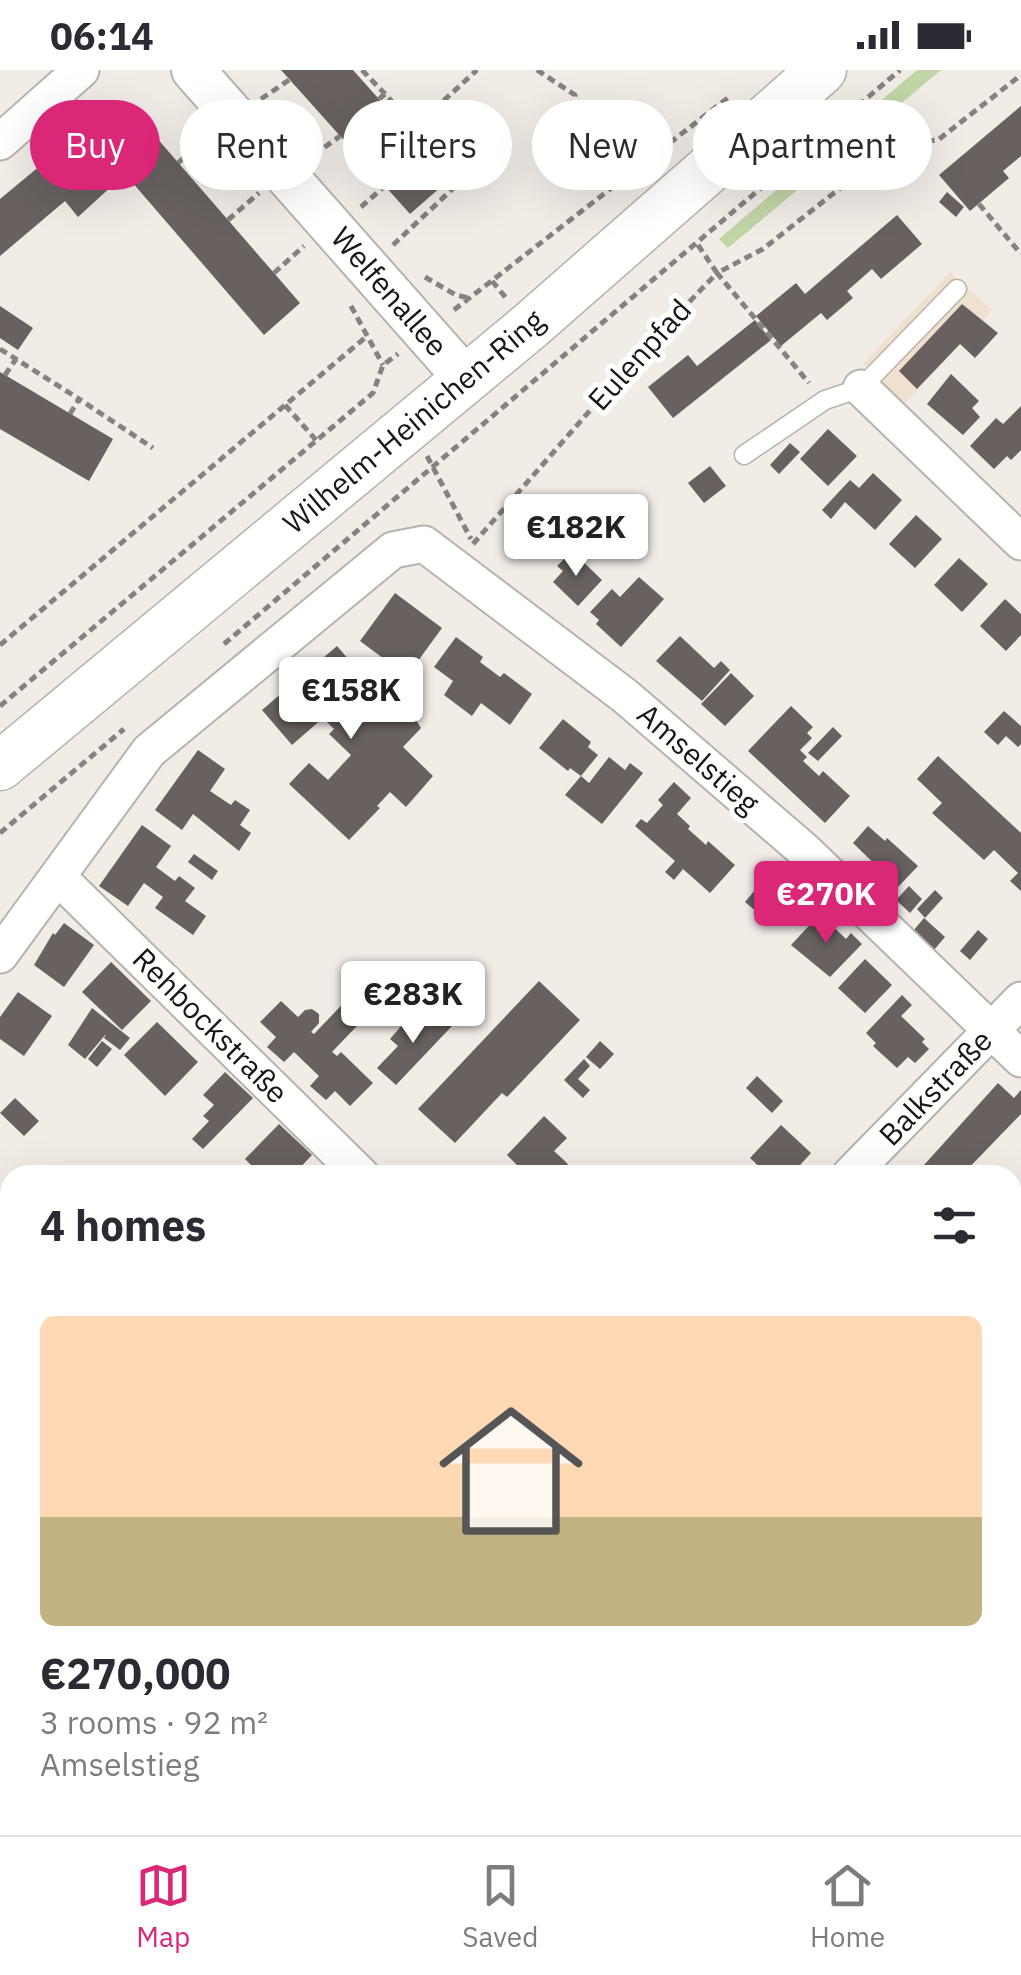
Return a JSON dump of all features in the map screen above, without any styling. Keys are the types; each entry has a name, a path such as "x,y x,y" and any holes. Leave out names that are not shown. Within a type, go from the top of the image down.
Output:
{"main road":[{"name":"Wilhelm-Heinichen-Ring","path":"0,766 466,379 822,70"}],"street":[{"name":"Welfenallee","path":"192,70 466,379"},
{"path":"0,142 75,75"},
{"path":"861,388 1021,542"},
{"name":"Amselstieg","path":"58,877 149,751 393,550 424,544 464,554 805,852 1021,1059"},
{"path":"0,955 58,877"},
{"name":"Rehbockstraße","path":"58,877 346,1165"},
{"name":"Balkstraße","path":"860,1165 1021,1000"}],"lane":[{"path":"744,454 825,400 861,388 957,288"}],"path":[{"path":"362,70 385,100"},
{"path":"444,100 477,70"},
{"path":"538,70 575,95 574,100"},
{"path":"221,647 900,70"},
{"path":"75,75 88,100"},
{"path":"697,244 717,273 763,249 896,144 938,140 1021,76"},
{"path":"259,100 290,80"},
{"path":"673,142 734,93"},
{"path":"323,148 340,136"},
{"path":"358,210 380,190"},
{"path":"392,246 451,190"},
{"path":"470,298 612,190"},
{"path":"228,220 261,191"},
{"path":"979,204 1021,254"},
{"path":"274,273 306,244"},
{"name":"Eulenpfad","path":"464,554 654,338 717,273 825,400"},
{"path":"0,646 366,337"},
{"path":"0,348 152,448"},
{"path":"5,375 16,358"},
{"path":"0,706 373,393 384,366"},
{"path":"70,414 79,398"},
{"path":"285,406 316,440"},
{"path":"435,467 464,554"},
{"path":"0,833 133,721"}],"shaded area":[{"path":"950,272 992,310 905,403 863,364"}],"green space":[{"path":"917,70 941,70 905,100 882,100"},
{"path":"776,190 797,190 728,248 719,239"}],"building":[{"path":"281,70 353,70 380,100 343,100 343,139 323,117 323,100 308,100"},
{"path":"1021,106 1021,156 1003,171 1009,178 970,211 939,175"},
{"path":"160,142 180,165 180,190 202,190 300,303 264,335 139,190 160,190"},
{"path":"30,174 30,190 108,190 78,217 65,201 0,256 0,199"},
{"path":"388,190 437,190 410,214"},
{"path":"947,192 964,207 956,217 939,202"},
{"path":"897,215 922,244 881,279 872,269 847,291 853,298 827,320 821,313 781,346 756,316 796,283 805,294"},
{"path":"962,304 998,333 975,358 960,344 917,389 899,371"},
{"path":"0,306 33,328 18,350 0,338"},
{"path":"755,320 771,340 673,418 648,387 688,355 697,366"},
{"path":"0,372 113,439 89,481 0,429"},
{"path":"951,374 979,401 972,408 980,417 963,435 927,404"},
{"path":"1021,406 1021,450 1011,460 1007,456 994,469 970,446 996,418 1003,424"},
{"path":"828,429 857,456 828,486 800,459"},
{"path":"790,443 800,452 779,474 770,465"},
{"path":"710,466 726,486 704,503 688,483"},
{"path":"873,473 902,500 875,530 845,502 831,519 822,510 850,480 859,488"},
{"path":"536,502 565,529 538,559 508,532"},
{"path":"916,515 942,539 915,568 889,544"},
{"path":"572,551 602,580 578,606 553,582 563,571 557,566"},
{"path":"959,558 988,584 962,612 934,585"},
{"path":"639,577 664,599 621,647 596,624 599,620 590,612 612,589 620,597"},
{"path":"395,593 442,628 407,676 360,641"},
{"path":"1005,599 1021,614 1021,635 1006,651 980,626"},
{"path":"680,636 714,668 721,661 730,670 702,701 656,661"},
{"path":"456,637 483,657 480,662 500,677 504,673 532,694 510,725 481,703 472,716 444,695 453,681 434,667"},
{"path":"337,646 367,681 352,693 360,702 379,682 413,715 421,728 403,747 433,776 406,807 390,792 349,840 289,784 309,763 328,780 351,755 329,734 334,729 323,718 292,745 262,710"},
{"path":"731,673 754,696 725,726 701,704"},
{"path":"791,706 813,727 807,733 812,738 800,750 807,757 803,761 819,776 823,771 850,796 825,823 748,751"},
{"path":"1004,711 1021,726 1018,747 1006,736 998,745 984,732"},
{"path":"563,719 591,742 588,747 598,755 581,776 570,768 568,771 539,748"},
{"path":"833,727 842,736 818,761 808,753"},
{"path":"198,750 225,769 210,791 231,805 235,800 250,810 240,825 251,833 239,851 193,814 182,830 155,810"},
{"path":"938,756 1021,833 1021,891 1010,881 1018,873 994,850 984,860 932,813 942,803 917,779"},
{"path":"609,757 625,770 630,763 643,773 602,824 565,795 581,776 589,783"},
{"path":"674,782 691,798 677,814 690,826 688,829 735,865 710,893 683,869 674,880 665,872 675,861 635,826 641,819 647,823 663,805 658,800"},
{"path":"142,825 171,846 156,867 175,881 179,876 195,888 185,901 206,916 193,935 155,908 163,897 144,883 128,906 99,886"},
{"path":"868,826 918,866 898,887 853,843"},
{"path":"194,854 218,871 212,880 188,862"},
{"path":"771,871 797,894 771,924 745,902"},
{"path":"909,886 922,899 910,913 896,900"},
{"path":"935,890 943,898 925,918 917,909"},
{"path":"820,914 846,939 851,933 862,944 830,977 791,945"},
{"path":"924,918 945,937 934,950 913,931"},
{"path":"64,923 94,945 64,987 34,965 53,933"},
{"path":"978,930 988,939 970,960 960,951"},
{"path":"865,959 892,985 865,1013 838,988"},
{"path":"111,962 151,1001 122,1030 82,992"},
{"path":"539,981 580,1020 507,1097 502,1093 455,1143 418,1109"},
{"path":"357,989 376,1006 332,1052 337,1056 341,1052 373,1083 350,1106 335,1091 326,1100 310,1086 319,1076 294,1052 284,1062 267,1047 276,1037 260,1022 281,1001 298,1017 312,1009 319,1014 319,1023 311,1032 314,1034"},
{"path":"18,992 52,1016 24,1056 0,1039 0,1017"},
{"path":"902,995 912,1005 901,1016 925,1039 922,1042 929,1049 915,1063 908,1057 897,1068 873,1046 876,1043 866,1033"},
{"path":"92,1008 130,1038 120,1050 104,1038 106,1034 85,1059 68,1045"},
{"path":"433,1008 452,1026 396,1085 377,1068 398,1046 390,1039 403,1024 411,1032"},
{"path":"157,1022 198,1062 165,1096 124,1055"},
{"path":"102,1041 112,1049 97,1067 88,1059"},
{"path":"600,1041 614,1054 600,1069 586,1057"},
{"path":"584,1059 590,1066 578,1079 590,1090 583,1098 564,1080"},
{"path":"225,1072 253,1098 203,1149 192,1139 209,1121 203,1116 214,1105 203,1095"},
{"path":"757,1076 783,1101 772,1113 746,1088"},
{"path":"998,1083 1014,1098 1021,1090 1021,1114 972,1165 924,1165"},
{"path":"15,1098 39,1121 24,1136 0,1113"},
{"path":"544,1116 567,1138 554,1151 567,1165 517,1165 507,1155"},
{"path":"279,1124 312,1155 302,1165 251,1165 245,1159"},
{"path":"781,1125 811,1153 800,1165 757,1165 750,1158"}]}
